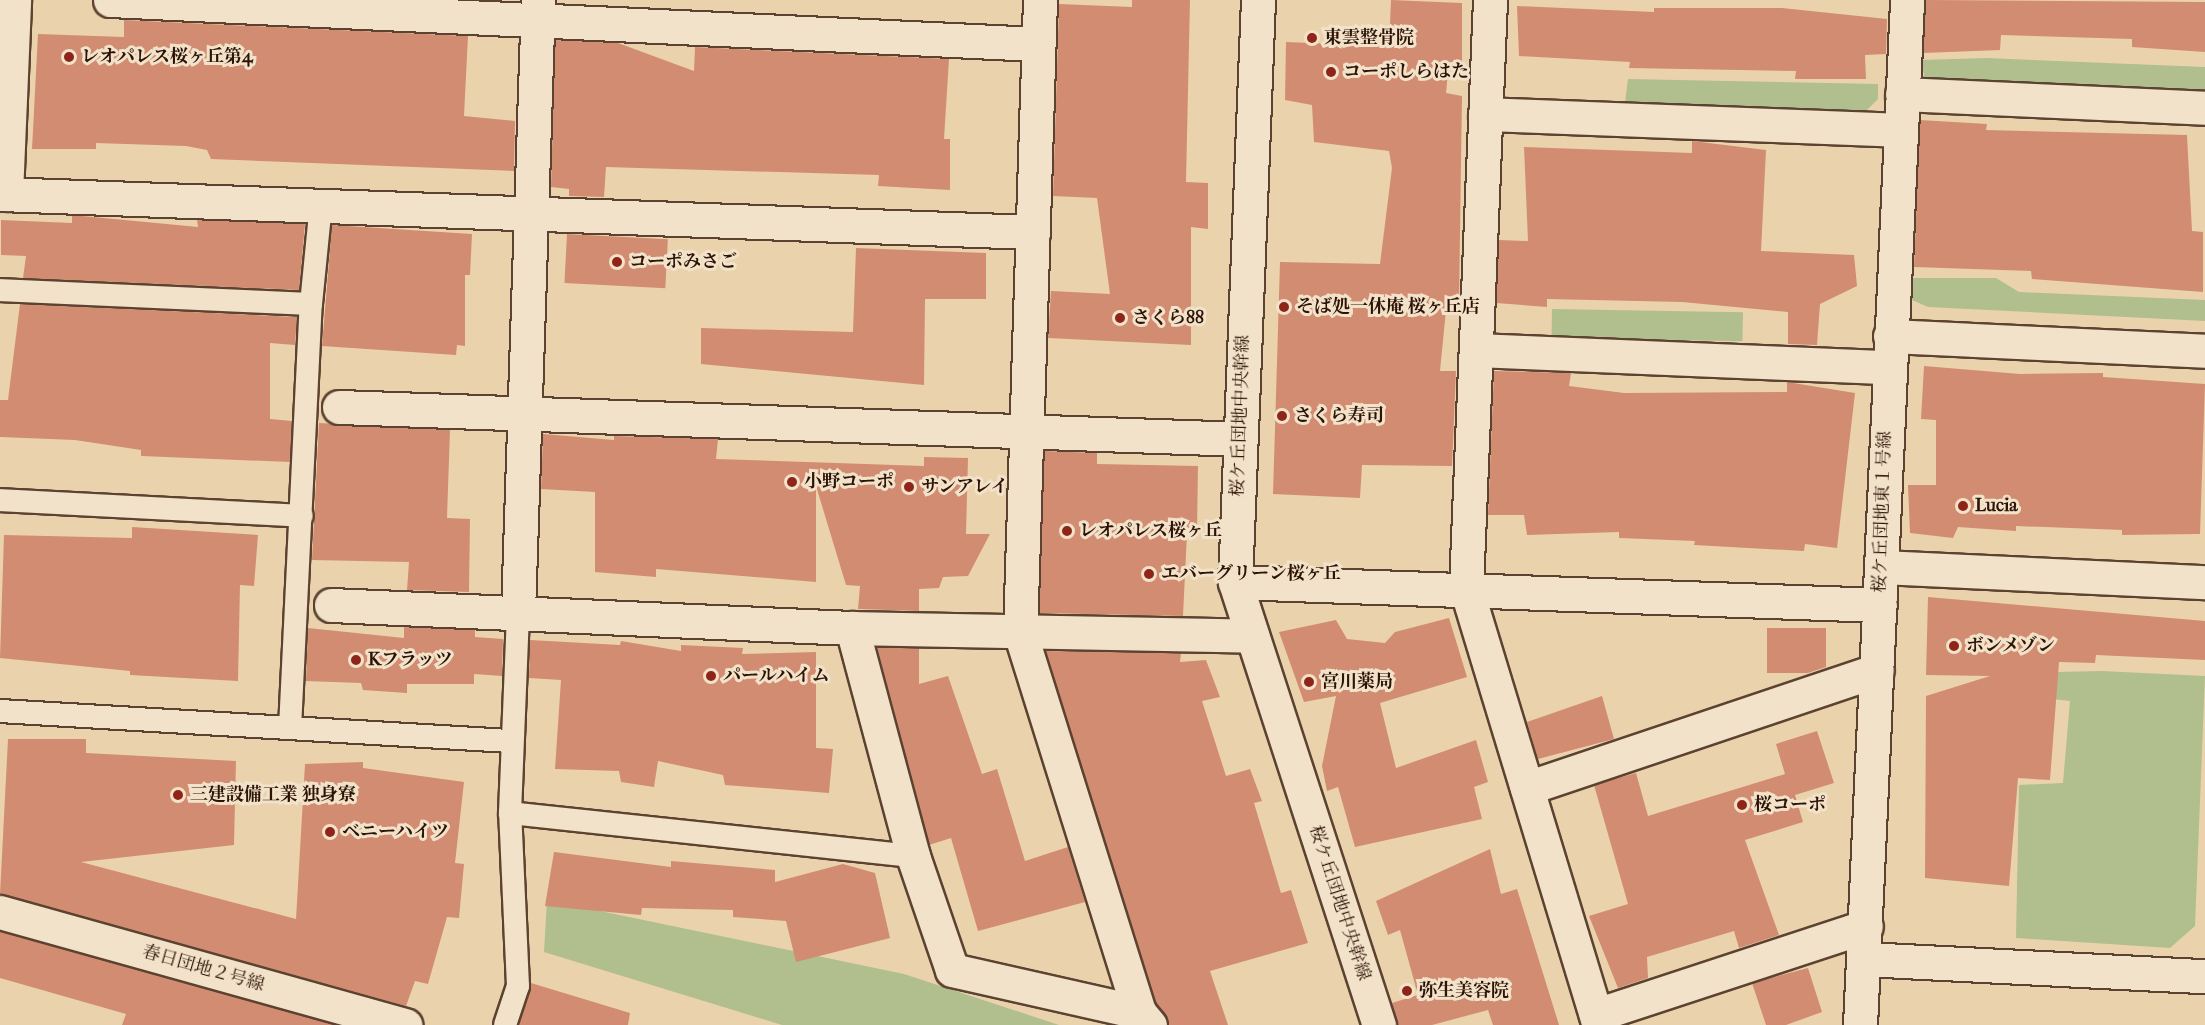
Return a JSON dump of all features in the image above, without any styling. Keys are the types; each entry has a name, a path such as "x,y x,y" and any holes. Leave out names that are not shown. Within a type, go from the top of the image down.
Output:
{"street":[{"path":"14,0 3,194 1033,232"},
{"path":"111,0 537,10 1036,44"},
{"path":"1040,0 1036,44 1028,432 1020,632 1145,1018"},
{"name":"桜ケ丘団地中央幹線","path":"1258,0 1235,582 1379,1025"},
{"path":"1490,0 1466,588 1598,1020 1866,926"},
{"name":"桜ケ丘団地東１号線","path":"1860,1025 1882,567 1889,352 1907,0"},
{"path":"518,612 521,411 537,10"},
{"path":"1902,94 2205,108"},
{"path":"1485,114 1900,130"},
{"path":"1476,350 2205,351"},
{"path":"339,407 521,411 1240,439"},
{"path":"1882,567 2205,582"},
{"path":"1235,582 1466,588 1880,605"},
{"path":"331,605 852,628 1252,636"},
{"path":"852,628 913,856 952,970 1145,1018"},
{"path":"1527,788 1877,670"},
{"name":"春日団地２号線","path":"0,912 406,1025"},
{"path":"1864,959 2205,976"}],"lane":[{"path":"290,728 311,304 321,204"},
{"path":"0,290 311,304"},
{"path":"0,500 302,516"},
{"path":"505,1025 518,986 510,813 510,741 518,612"},
{"path":"0,711 510,741"},
{"path":"510,813 913,856"}],"green space":[{"path":"1986,58 2205,67 2205,91 1925,79 1921,60"},
{"path":"1628,79 1878,84 1878,99 1861,116 1624,110"},
{"path":"1912,278 1996,278 2019,292 2205,300 2205,321 1928,307 1910,299"},
{"path":"1552,309 1743,312 1742,341 1551,338"},
{"path":"2102,671 2205,676 2195,926 2170,948 2016,938 2019,785 2063,783 2070,701 2006,694 2057,672"},
{"path":"547,900 904,974 1059,1025 782,1025 544,952"}],"building":[{"path":"1132,0 1190,0 1186,182 1208,183 1208,229 1191,227 1191,345 1048,338 1051,291 1110,294 1097,198 1053,196 1059,4 1132,7"},
{"path":"1391,0 1462,3 1462,62 1449,62 1446,93 1462,96 1459,301 1447,300 1440,371 1456,371 1452,466 1362,465 1360,498 1273,494 1280,262 1380,264 1392,168 1389,151 1314,142 1312,105 1285,100 1286,42 1389,46"},
{"path":"1926,0 2205,2 2205,52 2132,47 2132,39 2001,35 2000,50 1923,53"},
{"path":"1517,6 1654,12 1654,8 1782,8 1887,19 1886,54 1865,55 1866,79 1795,79 1796,71 1629,68 1630,62 1519,56"},
{"path":"124,20 468,36 464,116 515,121 514,171 211,159 207,150 186,146 96,143 96,149 32,149 38,34 124,37"},
{"path":"555,40 618,43 694,71 695,47 949,59 944,139 950,139 950,190 878,186 879,175 606,167 604,197 569,196 569,189 551,187"},
{"path":"1920,120 1987,124 1986,130 2187,135 2192,231 2203,232 2203,292 2032,279 2031,271 1914,267"},
{"path":"1692,141 1766,150 1761,251 1854,255 1857,286 1820,304 1817,345 1788,344 1788,312 1682,302 1547,299 1547,307 1496,303 1499,240 1528,241 1524,147 1692,153"},
{"path":"72,215 198,227 197,220 305,224 299,290 23,278 26,256 1,255 1,220 72,223"},
{"path":"332,225 472,234 470,275 465,275 465,346 457,345 456,355 322,346"},
{"name":"コーポみさご","path":"567,234 668,239 665,288 564,283"},
{"path":"856,248 986,253 986,299 925,299 924,385 701,364 701,328 853,332"},
{"path":"20,304 297,317 295,345 270,343 270,419 292,421 290,462 141,456 141,450 75,440 0,437 0,400 8,400"},
{"path":"1924,366 2020,374 2103,373 2103,377 2205,384 2200,534 2122,535 2122,530 2016,526 2016,531 1958,527 1953,538 1910,533 1908,485 1936,485 1936,420 1921,419"},
{"path":"1494,371 1571,373 1569,386 1624,393 1787,392 1787,382 1855,393 1837,548 1805,544 1804,551 1694,545 1695,541 1619,538 1619,532 1527,535 1524,515 1488,515"},
{"path":"319,423 450,430 447,518 470,519 469,592 407,590 409,562 312,560"},
{"path":"543,434 614,440 614,436 718,439 716,459 924,466 924,457 968,458 966,534 990,534 968,576 943,577 939,588 919,589 919,611 858,609 860,586 846,585 816,486 816,582 656,569 656,577 595,572 595,492 541,489"},
{"path":"1044,451 1097,453 1097,464 1198,466 1197,533 1187,533 1183,616 1039,613"},
{"path":"132,527 258,535 254,586 240,585 238,681 130,675 130,671 0,658 4,535 132,538"},
{"path":"1928,597 2205,621 2205,660 2096,655 2095,663 2059,662 2050,780 2018,778 2009,886 1925,878 1926,696 1990,676 1926,675"},
{"path":"1449,618 1467,677 1380,703 1396,768 1476,740 1488,782 1474,787 1482,819 1355,847 1338,787 1327,791 1322,766 1336,696 1304,702 1279,632 1336,620 1347,639 1385,643 1395,632"},
{"path":"404,627 475,630 475,637 503,639 502,676 474,674 474,684 407,684 407,693 363,690 361,683 306,681 308,628 404,638"},
{"path":"1767,628 1826,628 1826,667 1808,673 1767,673"},
{"path":"530,640 620,645 621,641 681,651 681,645 743,648 742,654 816,652 816,748 833,749 829,793 725,785 723,775 658,761 654,787 621,782 619,771 555,769 561,680 529,678"},
{"path":"877,647 919,648 919,684 948,676 982,774 997,769 1025,861 1068,847 1085,902 978,931 951,838 929,845"},
{"path":"1045,651 1181,653 1180,662 1206,660 1220,697 1202,701 1226,776 1250,769 1262,801 1254,803 1281,893 1291,890 1308,943 1210,971 1228,1025 1168,1025 1156,1003"},
{"path":"1602,696 1614,739 1538,759 1527,722"},
{"path":"1817,731 1834,783 1795,795 1803,822 1745,840 1779,935 1739,948 1734,931 1647,957 1648,978 1618,988 1589,916 1628,904 1594,785 1636,773 1648,816 1785,774 1776,744"},
{"path":"8,739 86,739 86,753 236,761 234,845 81,862 296,919 305,764 363,762 363,768 464,782 455,863 464,864 459,918 447,917 428,984 415,981 406,1006 0,894"},
{"path":"1490,849 1501,894 1517,889 1559,1025 1493,1025 1488,1010 1432,1025 1397,1025 1392,1003 1418,995 1400,930 1388,935 1376,901"},
{"path":"554,852 671,867 671,861 775,870 775,882 843,864 875,873 890,938 796,962 786,921 733,917 733,910 642,908 641,915 545,906"},
{"path":"0,931 336,1025 122,1025 126,1014 0,978"},
{"path":"1808,968 1822,1012 1786,1025 1766,1025 1752,983"},
{"path":"531,983 630,1013 628,1025 519,1025"}],"place":[{"name":"東雲整骨院","path":"1312,38"},
{"name":"レオパレス桜ヶ丘第4","path":"69,57"},
{"name":"コーポしらはた","path":"1331,72"},
{"name":"コーポみさご","path":"617,262"},
{"name":"そば処一休庵 桜ヶ丘店","path":"1284,307"},
{"name":"さくら88","path":"1120,318"},
{"name":"さくら寿司","path":"1282,416"},
{"name":"小野コーポ","path":"792,482"},
{"name":"サンアレイ","path":"909,487"},
{"name":"Lucia","path":"1963,506"},
{"name":"レオパレス桜ヶ丘","path":"1067,531"},
{"name":"エバーグリーン桜ヶ丘","path":"1149,574"},
{"name":"ボンメゾン","path":"1954,646"},
{"name":"Kフラッツ","path":"356,660"},
{"name":"パールハイム","path":"711,676"},
{"name":"宮川薬局","path":"1309,682"},
{"name":"三建設備工業 独身寮","path":"178,795"},
{"name":"桜コーポ","path":"1742,805"},
{"name":"ベニーハイツ","path":"330,832"},
{"name":"弥生美容院","path":"1407,991"}]}
